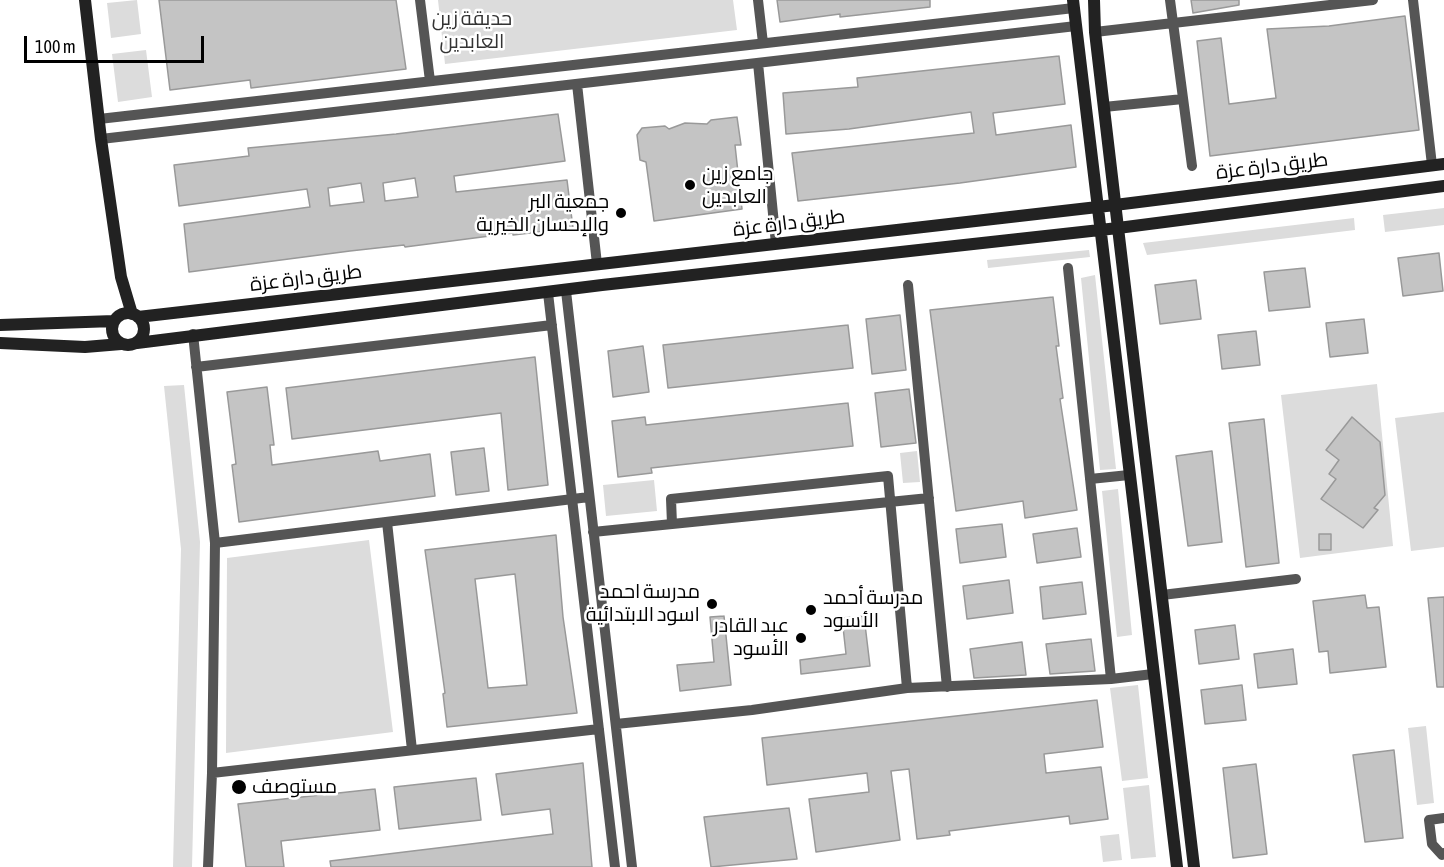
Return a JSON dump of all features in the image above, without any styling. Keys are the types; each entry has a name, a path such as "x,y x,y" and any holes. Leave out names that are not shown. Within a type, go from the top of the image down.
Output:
{"main road":[{"path":"85,0 101,139 121,277 135,315 144,328 144,334 137,343"},
{"path":"1094,0 1095,32 1194,867"},
{"path":"1074,4 1177,867"},
{"name":"طريق دارة عزة","path":"135,315 1115,205 1438,165"},
{"path":"0,342 85,346 137,343 193,334 566,291 614,283 1118,228 1444,186"},
{"path":"121,277 113,337 121,344"},
{"path":"0,325 116,319 135,315"}],"street":[{"path":"420,0 430,81"},
{"path":"758,0 763,43"},
{"path":"1170,0 1192,166"},
{"path":"1095,32 1295,4 1373,0"},
{"path":"1413,0 1438,165"},
{"path":"99,118 673,54 1074,4"},
{"path":"101,139 1076,26"},
{"path":"834,35 837,54"},
{"path":"673,54 676,73"},
{"path":"758,63 776,244"},
{"path":"509,72 511,92"},
{"path":"577,84 597,264"},
{"path":"1104,107 1183,99"},
{"path":"1068,268 1111,679"},
{"path":"908,285 947,687"},
{"path":"566,291 633,867"},
{"path":"548,293 615,867"},
{"path":"196,367 552,325"},
{"path":"193,334 215,543 212,773 208,867"},
{"path":"1090,479 1129,475"},
{"path":"672,524 671,500 888,476 907,688"},
{"path":"215,543 589,497"},
{"path":"593,532 929,498"},
{"path":"387,522 412,750"},
{"path":"1162,595 1296,579"},
{"path":"616,724 752,710 907,688 1111,679 1154,674"},
{"path":"212,773 599,729"},
{"path":"1444,818 1429,820 1432,844 1442,855 1444,853"}],"green space":[{"path":"137,0 141,34 111,38 107,3"},
{"name":"حديقة زين العابدين","path":"438,0 733,0 737,30 445,64"},
{"path":"146,50 152,97 118,102 112,54"},
{"path":"1444,208 1444,225 1385,232 1383,215"},
{"path":"1354,218 1355,230 1147,255 1143,243"},
{"path":"1089,250 1090,257 988,268 987,260"},
{"path":"1095,275 1116,469 1100,470 1081,278"},
{"path":"1377,384 1393,546 1300,558 1281,395"},
{"path":"184,385 200,542 192,867 173,867 181,549 164,386"},
{"path":"1444,412 1444,547 1411,551 1395,418"},
{"path":"917,451 920,482 903,483 900,453"},
{"path":"654,480 657,511 606,516 603,485"},
{"path":"1118,489 1132,635 1117,637 1102,491"},
{"path":"369,540 393,732 226,753 227,558"},
{"path":"1138,685 1148,778 1122,781 1110,688"},
{"path":"1426,726 1434,803 1417,805 1408,728"},
{"path":"1149,785 1156,857 1131,859 1123,788"},
{"path":"1119,834 1122,860 1103,862 1100,836"}],"building":[{"path":"159,0 396,0 406,69 251,88 250,80 170,90"},
{"path":"777,0 930,0 930,7 840,17 840,14 780,22"},
{"path":"1191,0 1239,0 1239,5 1193,13"},
{"path":"1405,16 1419,130 1210,156 1197,41 1221,38 1229,104 1276,98 1267,29 1329,26"},
{"path":"1059,56 1065,104 993,113 996,135 1071,125 1076,167 798,201 792,153 974,133 971,112 849,129 786,134 783,93 858,87 857,78"},
{"path":"558,114 565,161 454,176 456,192 567,180 573,228 350,251 189,272 184,224 310,207 307,189 179,206 174,165 249,156 248,148 396,134","holes":["415,178 418,197 385,201 383,183","361,183 364,202 330,206 328,188"]},
{"path":"737,117 741,145 735,145 742,209 654,221 646,162 640,160 637,135 642,128 665,126 669,129 685,123 707,124 711,120"},
{"path":"1439,253 1443,291 1403,296 1398,258"},
{"path":"1305,268 1310,307 1269,311 1264,272"},
{"path":"1196,280 1201,319 1160,324 1155,285"},
{"path":"1053,297 1059,346 1056,346 1063,398 1060,399 1077,510 1025,518 1023,501 956,511 930,310"},
{"path":"900,315 906,370 872,374 866,319"},
{"path":"1364,319 1368,353 1330,357 1326,323"},
{"path":"848,325 853,368 668,388 663,345"},
{"path":"1256,331 1260,365 1222,369 1218,335"},
{"path":"643,346 649,392 613,397 608,351"},
{"path":"535,357 548,485 508,490 501,413 292,439 286,388"},
{"path":"267,387 274,445 270,445 272,465 378,451 380,461 430,454 435,496 239,522 232,465 236,464 227,392"},
{"path":"909,389 916,443 881,447 875,393"},
{"path":"848,403 853,446 651,468 652,473 618,477 612,421 645,417 646,425"},
{"path":"1352,417 1380,442 1385,495 1374,508 1378,510 1363,528 1321,499 1336,479 1329,474 1339,460 1326,450"},
{"path":"1264,419 1279,563 1246,567 1229,423"},
{"path":"484,448 489,491 456,495 451,452"},
{"path":"1212,451 1222,542 1188,546 1176,456"},
{"path":"1002,524 1006,557 960,563 956,529"},
{"path":"1077,528 1081,557 1037,563 1033,534"},
{"path":"1319,534 1331,534 1331,550 1319,550"},
{"path":"556,535 563,617 577,713 447,727 443,694 445,693 425,550","holes":["515,574 527,685 488,688 475,579"]},
{"path":"1009,580 1013,613 967,619 963,586"},
{"path":"1082,582 1086,614 1043,619 1040,587"},
{"path":"1365,595 1367,608 1379,607 1386,667 1330,673 1328,651 1319,652 1313,601"},
{"path":"1444,597 1444,687 1437,687 1428,598"},
{"path":"724,616 731,685 680,691 677,665 714,662 710,617"},
{"path":"864,616 870,666 801,674 800,660 846,654 842,618"},
{"path":"1235,625 1239,659 1199,664 1195,630"},
{"path":"1091,639 1095,671 1050,674 1046,644"},
{"path":"1022,642 1026,675 974,678 970,649"},
{"path":"1293,649 1297,684 1258,688 1254,654"},
{"path":"1242,685 1246,720 1205,724 1201,690"},
{"path":"1097,700 1103,747 1044,754 1046,773 1101,767 1108,819 1070,824 1069,816 949,831 950,835 917,839 909,769 891,771 900,840 816,852 809,799 869,792 867,773 767,785 762,738"},
{"path":"1394,750 1403,838 1365,842 1353,755"},
{"path":"583,763 592,867 331,867 330,861 553,834 550,809 502,815 496,774"},
{"path":"1256,764 1267,854 1233,858 1223,768"},
{"path":"476,778 481,820 399,829 394,787"},
{"path":"375,789 380,830 281,841 284,867 246,867 238,804"},
{"path":"789,808 797,859 711,867 704,817"}],"place":[{"name":"جامع زين العابدين","path":"690,185"},
{"name":"جمعية البر والإحسان الخيرية","path":"621,213"},
{"name":"مدرسة احمد اسود الابتدائية","path":"712,604"},
{"name":"مدرسة أحمد الأسود","path":"811,610"},
{"name":"عبد القادر الأسود","path":"801,638"},
{"name":"مستوصف","path":"239,787"}]}
